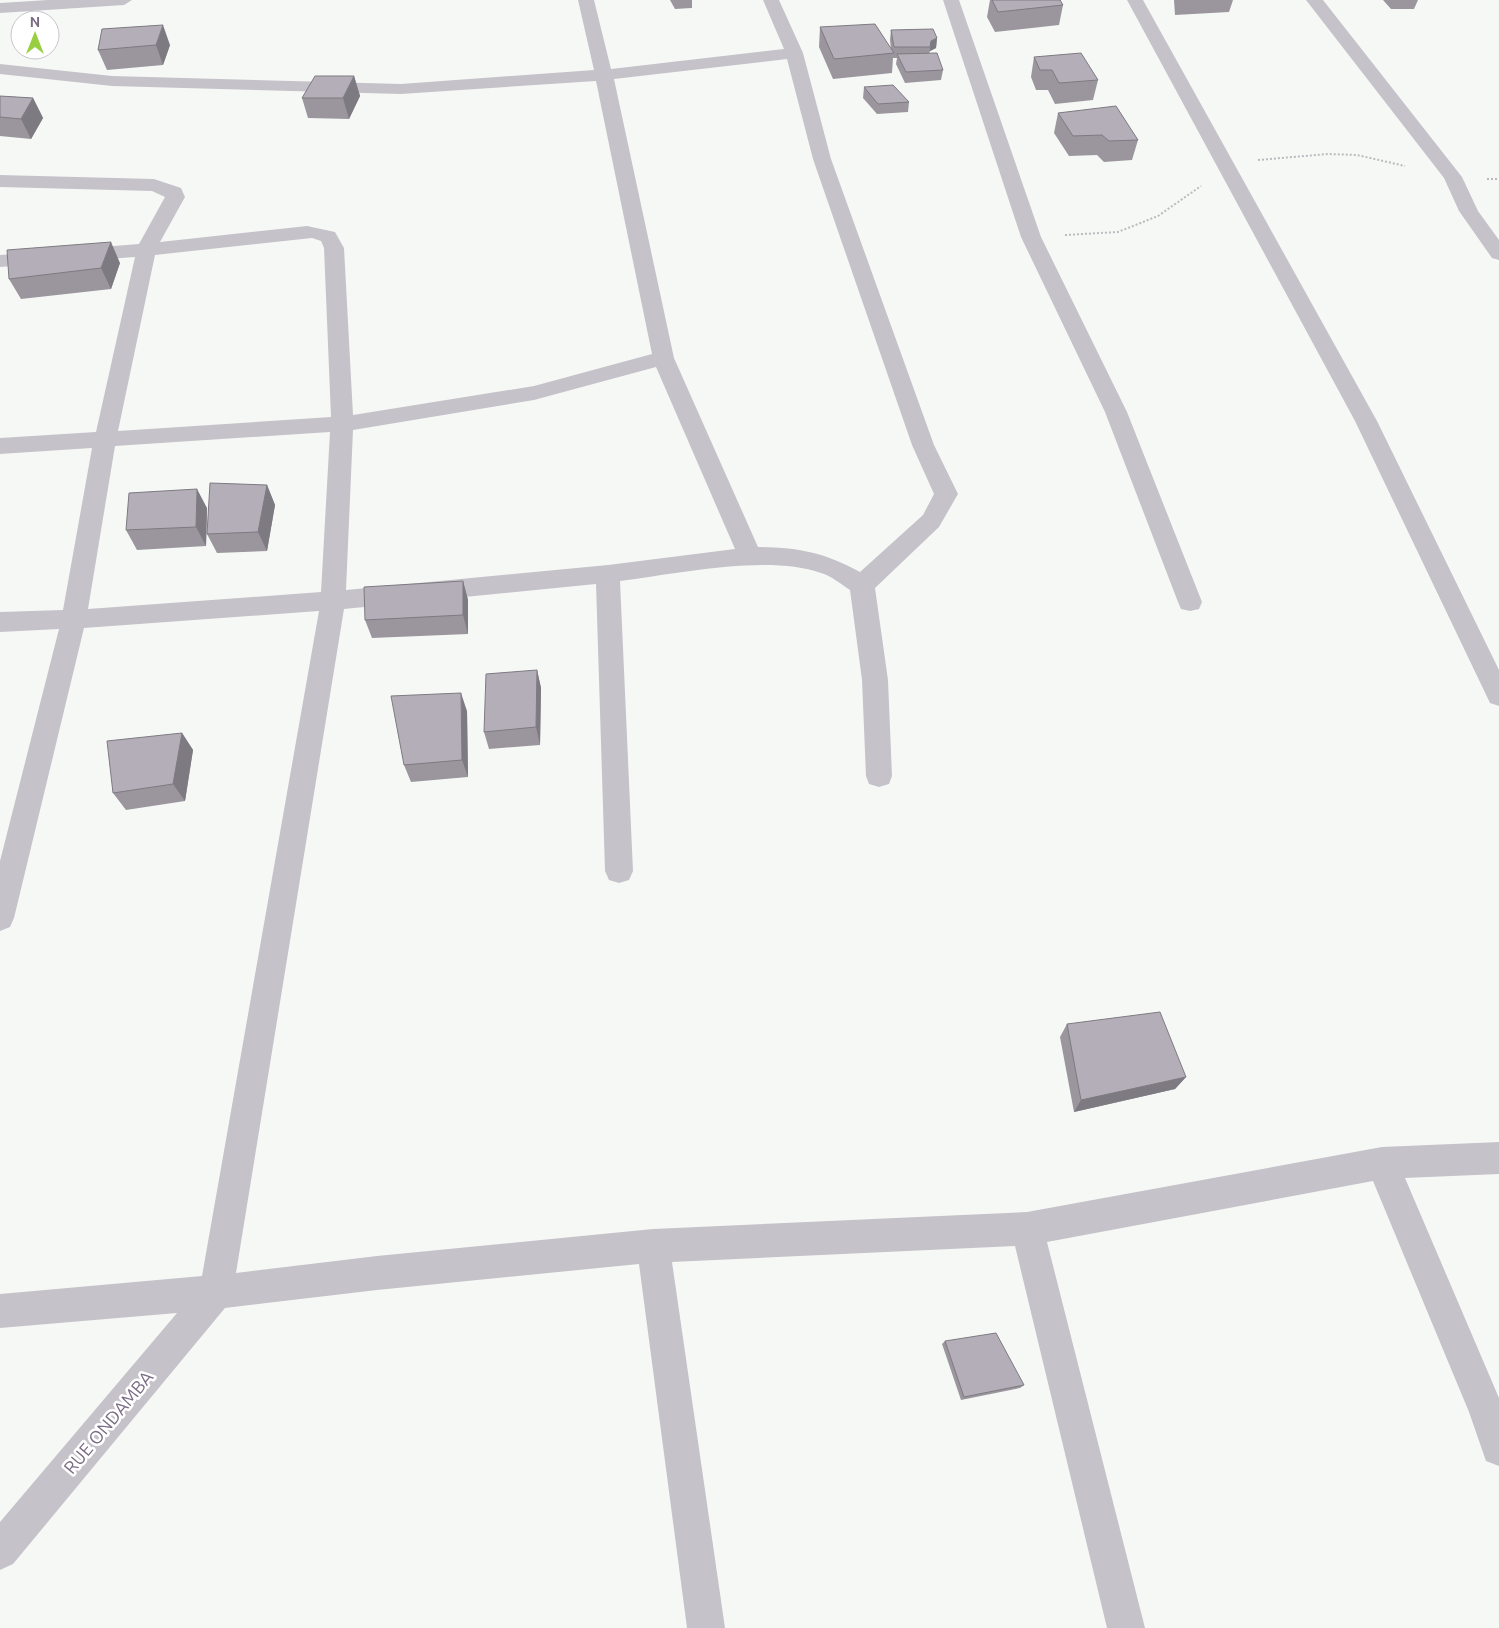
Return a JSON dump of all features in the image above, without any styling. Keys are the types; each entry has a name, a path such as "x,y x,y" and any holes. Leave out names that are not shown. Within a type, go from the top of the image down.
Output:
{"street":[{"path":"0,8 124,0"},
{"path":"586,0 604,75 663,358 750,556"},
{"path":"771,0 794,53 822,160 923,445 946,494 931,521 862,585"},
{"path":"951,0 1031,237 1116,412 1190,602"},
{"path":"1135,0 1366,421 1499,696"},
{"path":"1314,0 1453,177 1469,211 1499,254"},
{"path":"0,69 112,80 370,89 439,87 604,75 794,53"},
{"path":"0,181 166,187 174,192 175,197 146,250 105,440 74,619 11,830 0,918"},
{"path":"0,260 146,250 307,232 328,236 333,241 342,424 333,601 216,1292"},
{"path":"0,446 342,424 534,393 663,358"},
{"path":"0,622 74,619 333,601 608,574 750,556 782,556 827,565 862,585"},
{"path":"608,574 618,871"},
{"path":"862,585 875,680 879,776"},
{"path":"0,1311 216,1292 377,1273 653,1246 1027,1229 1382,1164 1499,1158"},
{"path":"1382,1164 1487,1412 1499,1448"},
{"path":"1027,1229 1126,1628"},
{"path":"653,1246 706,1628"},
{"name":"RUE ONDAMBA","path":"0,1551 216,1292"}],"path":[{"path":"1031,237 1118,232 1158,216 1197,190 1225,162 1328,154 1357,155 1453,177"}],"building":[{"path":"992,0 1060,0 1063,5 998,12"},
{"path":"875,24 894,53 834,59 820,27"},
{"path":"163,25 156,45 98,50 102,29"},
{"path":"933,29 937,38 931,41 930,47 894,47 891,30"},
{"path":"937,53 943,70 906,72 897,54"},
{"path":"1081,53 1098,80 1059,83 1052,70 1040,70 1034,57"},
{"path":"315,76 354,76 343,98 302,98"},
{"path":"893,85 909,102 878,104 864,87"},
{"path":"0,96 33,98 21,119 0,117"},
{"path":"1116,106 1138,140 1109,141 1102,135 1073,136 1058,113"},
{"path":"111,242 101,268 9,279 7,250"},
{"path":"210,483 267,485 258,532 207,534"},
{"path":"197,489 196,527 126,530 129,493"},
{"path":"463,581 463,615 365,620 364,587"},
{"path":"537,670 536,727 484,732 486,674"},
{"path":"461,693 462,760 404,765 391,696"},
{"path":"182,733 173,784 113,793 107,741"},
{"path":"1160,1012 1186,1077 1081,1100 1067,1024"},
{"path":"996,1333 1024,1385 964,1397 945,1341"}]}
